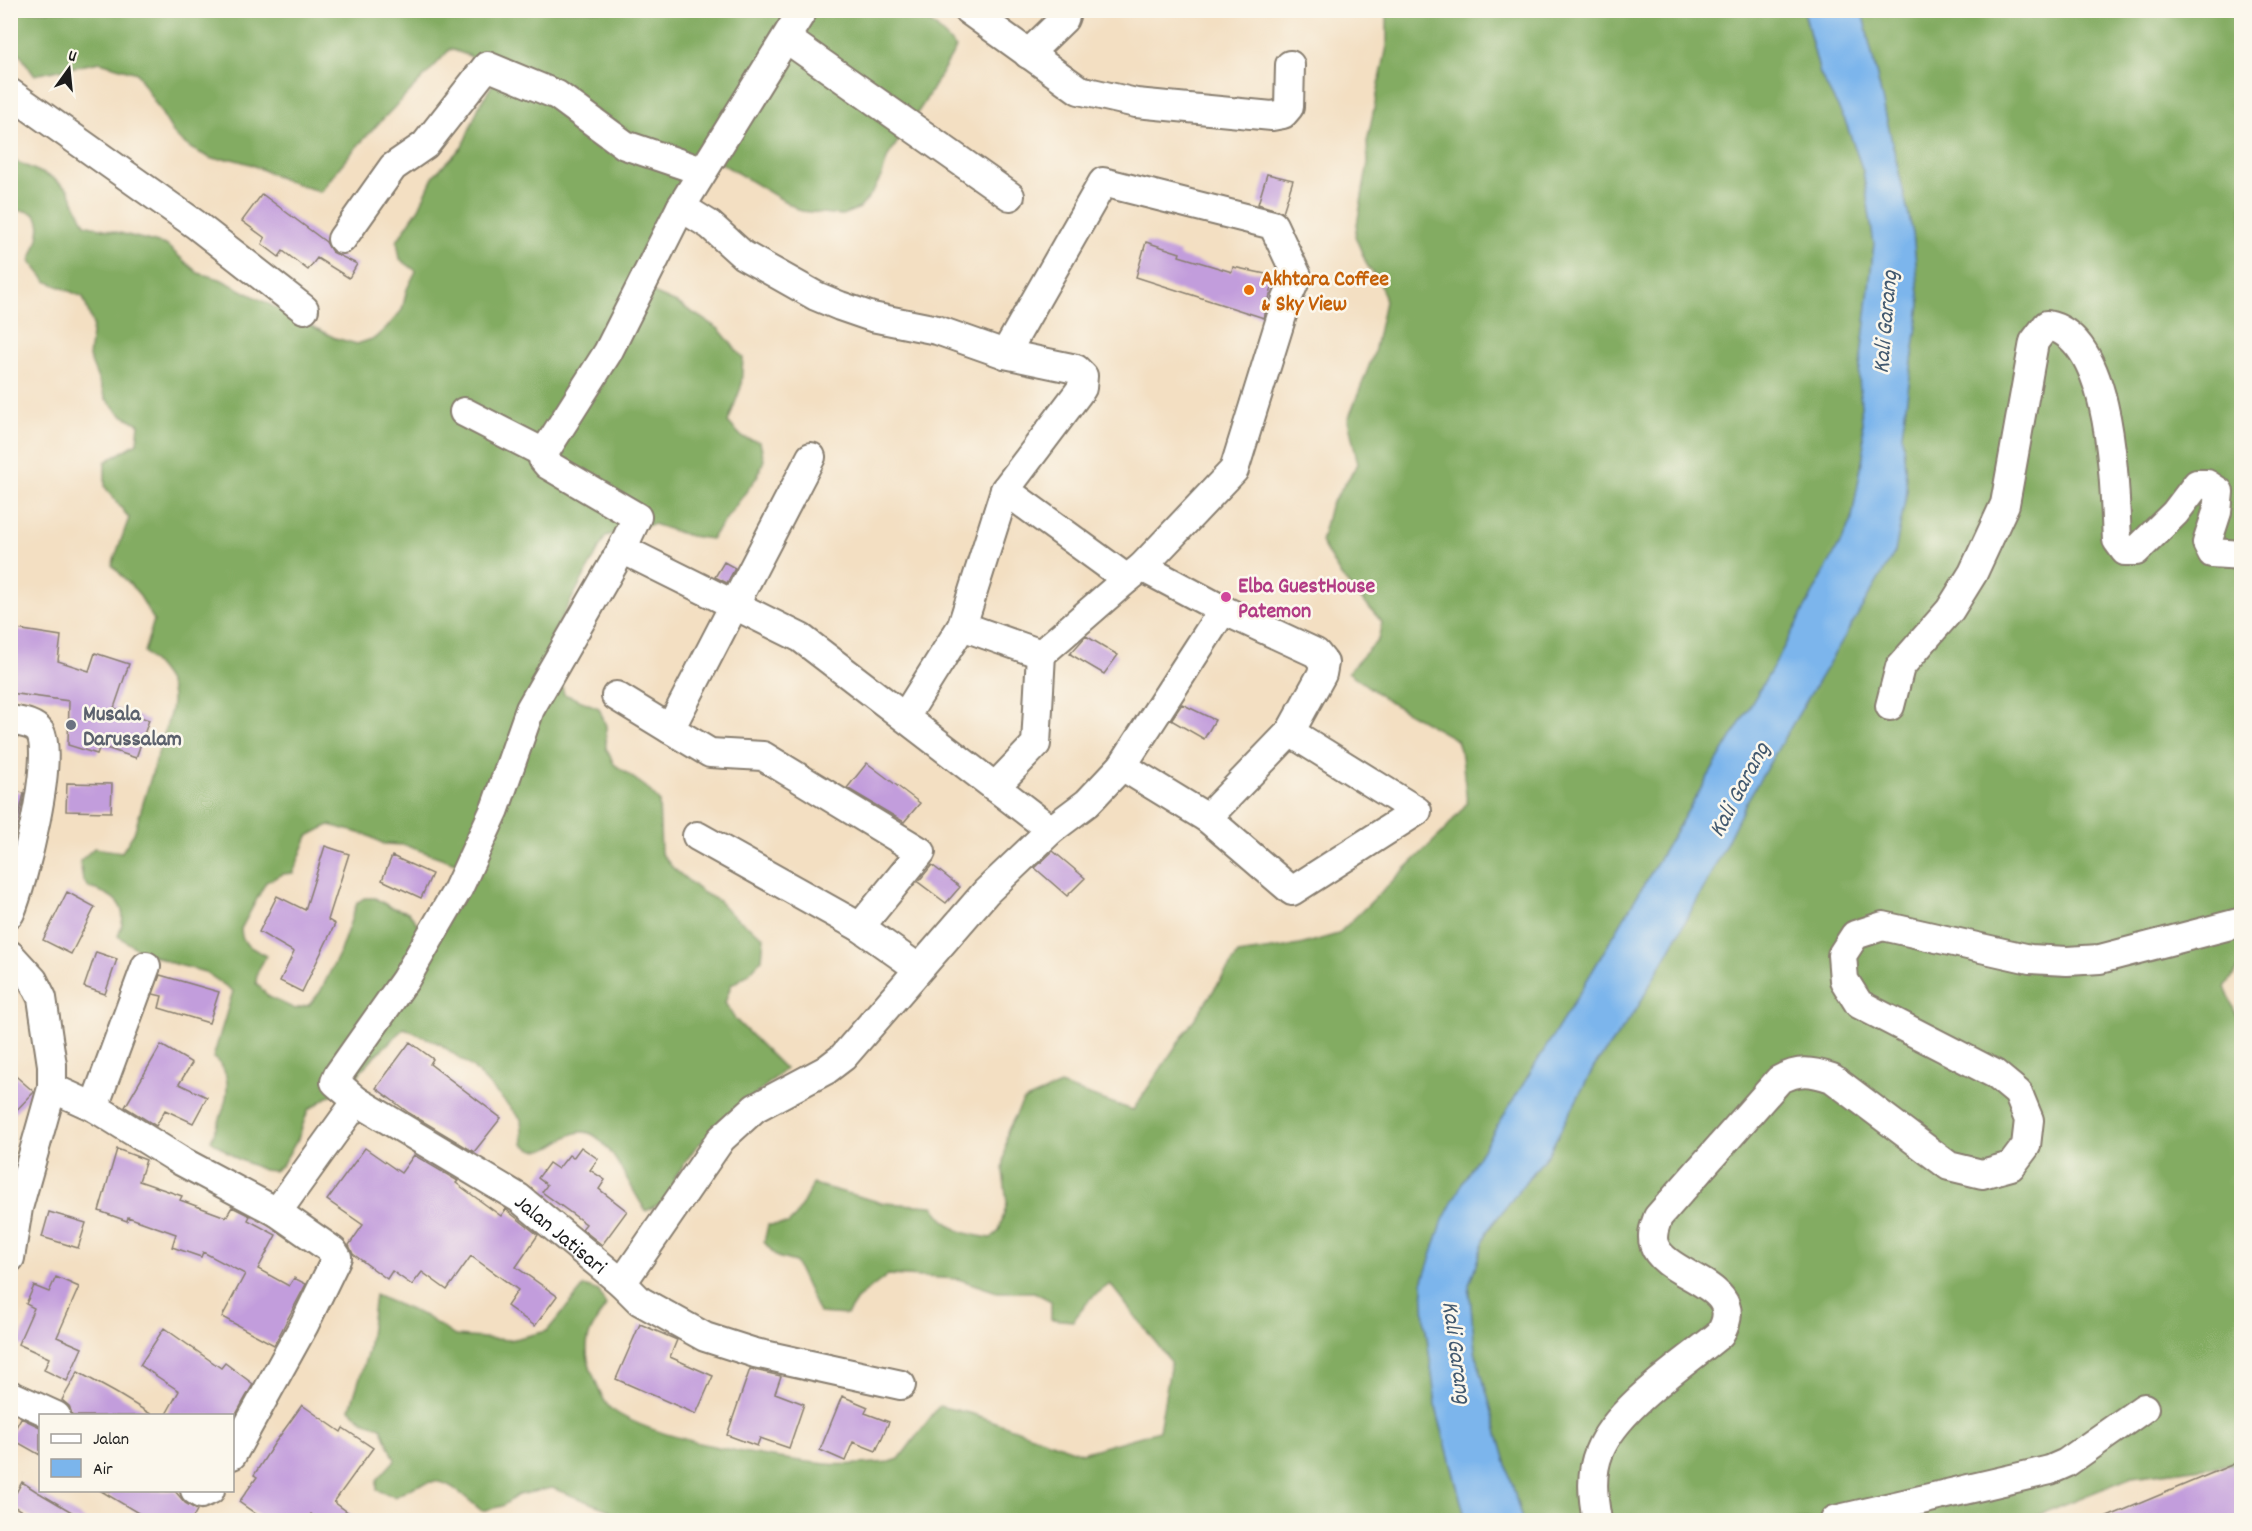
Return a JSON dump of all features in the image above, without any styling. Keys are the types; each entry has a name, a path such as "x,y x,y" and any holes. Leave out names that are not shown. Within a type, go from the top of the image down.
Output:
{"street":[{"path":"803,10 681,207 608,352 544,453 543,459 548,465 637,517 622,549 801,638 1051,830"},
{"path":"968,10 1079,90 1136,103 1272,116 1283,114 1289,107 1290,66"},
{"path":"1028,54 1064,19 1067,10"},
{"path":"787,39 1010,196"},
{"path":"342,239 393,167 425,146 487,66 557,95 625,145 702,171"},
{"path":"10,93 195,225 304,309"},
{"path":"995,787 1035,744 1041,654 1134,573 1234,470 1287,299 1298,276 1273,225 1103,182 1005,354"},
{"path":"681,207 710,225 743,255 816,296 872,316 937,330 1005,354 1076,369 1083,376 1082,388 1005,490 962,626 905,717"},
{"path":"1890,706 1900,667 1950,610 1973,573 2005,504 2034,342 2047,324 2070,334 2100,385 2110,444 2117,540 2125,551 2136,551 2175,513 2197,484 2207,484 2219,492 2217,512 2206,543 2212,553 2241,555"},
{"path":"464,412 544,453"},
{"path":"670,729 812,457"},
{"path":"1005,490 1134,573 1317,653 1324,663 1322,674 1290,732 1207,818"},
{"name":"Jalan Jatisari","path":"622,549 530,709 495,809 458,889 405,980 335,1082 338,1087 357,1101 519,1198 622,1283 640,1301 705,1337 756,1353 901,1385"},
{"path":"622,1283 721,1139 756,1108 826,1070 843,1057 986,892 1051,830 1087,803 1122,766 1223,610"},
{"path":"962,626 1041,654"},
{"path":"616,696 710,753 763,756 921,852 860,927"},
{"path":"10,720 26,723 38,729 44,743 45,772 10,913"},
{"path":"1122,766 1207,818 1292,891 1417,811 1290,732"},
{"path":"697,836 860,927 918,968"},
{"path":"1597,1521 1592,1493 1599,1453 1620,1416 1720,1334 1726,1324 1728,1311 1720,1296 1662,1256 1654,1245 1653,1232 1658,1217 1779,1080 1795,1071 1812,1071 1832,1078 1949,1166 1982,1174 2011,1166 2026,1146 2029,1120 2018,1093 1995,1074 1859,1004 1844,980 1842,955 1855,935 1882,926 2030,959 2067,961 2100,958 2241,922"},
{"path":"10,955 33,980 42,998 52,1065 52,1088 18,1208 11,1251"},
{"path":"94,1107 146,966"},
{"path":"52,1088 94,1107 181,1161 277,1212 333,1251 337,1257 304,1325 234,1451"},
{"path":"277,1212 357,1101"},
{"path":"10,1395 52,1414"},
{"path":"1835,1521 2050,1470 2066,1463 2144,1408"}],"green space":[{"path":"911,10 934,25 956,48 924,103 888,156 882,175 860,208 842,215 801,211 699,150 640,253 636,272 644,289 679,304 719,329 743,358 741,387 728,422 742,437 760,442 764,460 757,477 711,539 690,536 653,524 606,536 549,641 564,694 599,708 606,726 606,748 614,764 646,787 659,801 661,853 673,868 702,892 719,901 732,915 764,937 762,959 747,975 731,985 725,1003 735,1019 785,1069 695,1148 674,1179 677,1195 646,1211 613,1156 600,1140 591,1134 574,1133 544,1149 534,1150 523,1144 521,1119 473,1068 440,1044 404,1028 362,1069 357,1078 308,1110 298,1139 282,1165 274,1171 263,1170 236,1158 211,1140 224,1108 227,1086 226,1075 213,1058 233,991 205,972 171,963 136,948 118,936 123,917 119,904 107,894 89,888 83,880 80,861 94,848 122,852 134,833 170,714 172,695 167,680 144,652 154,620 138,593 112,565 129,518 105,487 105,462 137,443 139,424 120,414 106,399 89,357 93,325 83,297 46,281 30,261 40,225 33,213 11,211 10,159 51,177 68,189 85,224 166,245 198,273 220,279 335,338 357,344 375,338 402,310 407,289 416,271 400,259 397,241 419,208 434,175 462,147 480,104 494,82 470,56 450,49 366,136 321,192 285,180 250,164 232,159 212,159 192,149 176,137 137,73 100,62 34,75 17,50 11,47 11,11","holes":["329,825 367,835 384,844 404,845 470,868 421,928 408,912 390,907 375,898 364,898 357,903 339,954 320,992 309,1005 295,1009 269,997 256,983 257,973 266,956 247,945 242,937 241,929 266,882 283,874 293,873 308,836"]},
{"path":"1387,11 1804,11 1820,74 1845,120 1863,171 1874,244 1859,376 1864,451 1851,523 1771,671 1574,1002 1465,1178 1423,1280 1425,1322 1437,1411 1466,1520 615,1520 609,1510 552,1488 518,1495 502,1506 482,1511 460,1492 442,1483 423,1484 395,1497 377,1490 377,1480 395,1460 381,1427 363,1421 350,1409 368,1351 375,1295 425,1316 455,1336 510,1340 547,1331 584,1286 599,1291 606,1306 588,1340 587,1357 603,1399 608,1406 631,1420 655,1430 684,1439 745,1452 834,1465 890,1462 899,1459 939,1406 973,1414 1082,1453 1159,1431 1171,1362 1110,1284 1090,1299 1073,1321 1051,1319 1051,1301 1034,1292 997,1292 958,1279 888,1275 858,1298 847,1315 819,1313 795,1262 777,1257 764,1242 768,1225 788,1224 796,1216 813,1184 883,1203 933,1206 945,1221 958,1230 991,1238 999,1231 1007,1203 1003,1171 1007,1132 1023,1101 1060,1085 1133,1110 1238,954 1300,945 1338,934 1443,832 1467,803 1462,757 1457,740 1391,703 1348,672 1378,640 1382,622 1341,576 1321,542 1330,506 1358,464 1348,420 1374,353 1385,301 1380,282 1367,265 1355,236 1368,163 1367,142 1387,46"},
{"path":"1862,11 2237,11 2242,16 2242,964 2225,987 2242,1029 2241,1463 2132,1477 2025,1520 1522,1520 1475,1351 1469,1285 1487,1231 1548,1154 1594,1067 1636,1010 1706,884 1748,799 1831,659 1907,491 1902,434 1920,304 1913,234"}],"water":[{"name":"Kali Garang","path":"1804,11 1862,11 1913,234 1920,304 1902,434 1907,491 1895,552 1748,799 1706,884 1636,1010 1594,1067 1548,1154 1487,1231 1469,1285 1475,1351 1522,1520 1466,1520 1437,1411 1425,1322 1423,1280 1443,1220 1465,1178 1574,1002 1771,671 1851,523 1864,451 1859,376 1874,244 1863,171 1845,120 1820,74"}],"building":[{"path":"1267,174 1293,180 1283,212 1258,204"},
{"path":"262,194 326,242 332,252 357,264 349,278 317,258 308,270 283,251 279,257 262,244 265,238 242,221"},
{"path":"1146,242 1180,253 1179,256 1232,272 1233,267 1275,276 1264,318 1136,277"},
{"path":"724,562 735,568 727,583 715,577"},
{"path":"10,628 61,636 58,661 89,671 95,653 129,664 114,708 149,720 136,758 100,746 97,754 68,745 69,701 10,693"},
{"path":"1086,636 1118,655 1104,674 1070,654"},
{"path":"1182,704 1215,720 1204,739 1171,720"},
{"path":"867,763 920,803 904,822 847,788"},
{"path":"67,783 112,784 111,812 66,811"},
{"path":"10,790 24,793 10,855"},
{"path":"325,846 349,854 328,920 335,924 302,992 280,981 294,952 259,932 277,896 305,910"},
{"path":"1053,851 1085,878 1067,896 1035,868"},
{"path":"392,856 432,874 421,898 382,880"},
{"path":"932,865 960,887 946,903 918,882"},
{"path":"67,892 95,907 71,954 43,940"},
{"path":"96,952 117,959 105,994 84,987"},
{"path":"160,975 219,992 209,1023 159,1008 162,996 153,994"},
{"path":"410,1042 433,1059 430,1064 501,1118 474,1152 409,1113 376,1088"},
{"path":"161,1045 192,1063 179,1084 207,1097 193,1123 165,1110 156,1126 125,1107"},
{"path":"10,1071 34,1092 10,1117"},
{"path":"581,1147 598,1159 590,1170 605,1180 599,1189 627,1211 602,1245 582,1229 586,1224 542,1192 547,1185 538,1178 549,1163 558,1169 569,1155 573,1158"},
{"path":"365,1148 401,1173 414,1155 458,1181 456,1183 501,1216 506,1209 538,1235 516,1267 557,1296 535,1326 507,1306 518,1290 471,1256 447,1290 422,1272 412,1285 392,1271 387,1279 353,1254 349,1245 363,1225 327,1200"},
{"path":"117,1149 146,1160 139,1181 182,1196 180,1200 226,1217 232,1207 250,1216 248,1220 276,1235 258,1269 289,1286 294,1278 306,1284 274,1345 222,1317 245,1274 203,1252 201,1257 172,1247 176,1234 128,1217 127,1221 99,1211"},
{"path":"49,1212 86,1223 78,1248 42,1237"},
{"path":"56,1277 79,1287 57,1337 82,1348 67,1381 44,1370 49,1358 18,1344 34,1308 26,1304 34,1286 49,1292"},
{"path":"640,1324 677,1340 670,1357 713,1376 696,1414 616,1379"},
{"path":"164,1328 221,1368 225,1363 253,1384 235,1416 234,1414 166,1414 179,1391 140,1365"},
{"path":"750,1369 781,1376 775,1393 804,1404 789,1448 760,1438 757,1446 727,1435"},
{"path":"78,1372 151,1414 71,1414 69,1406 62,1400"},
{"path":"842,1396 868,1407 865,1413 889,1422 876,1451 853,1442 845,1461 820,1450"},
{"path":"302,1405 341,1432 343,1428 373,1448 334,1502 360,1521 320,1521 311,1514 306,1521 266,1521 239,1502 257,1477 254,1475 274,1444"},
{"path":"21,1418 39,1427 39,1454 10,1438"},
{"path":"2241,1461 2241,1521 2100,1521 2100,1520"},
{"path":"22,1482 87,1521 38,1521 10,1504"},
{"path":"103,1492 176,1492 185,1503 197,1510 191,1521 136,1521 140,1514"}],"place":[{"name":"Akhtara Coffee & Sky View","path":"1249,290"},
{"name":"Elba GuestHouse Patemon","path":"1226,597"},
{"name":"Musala Darussalam","path":"71,725"}]}
